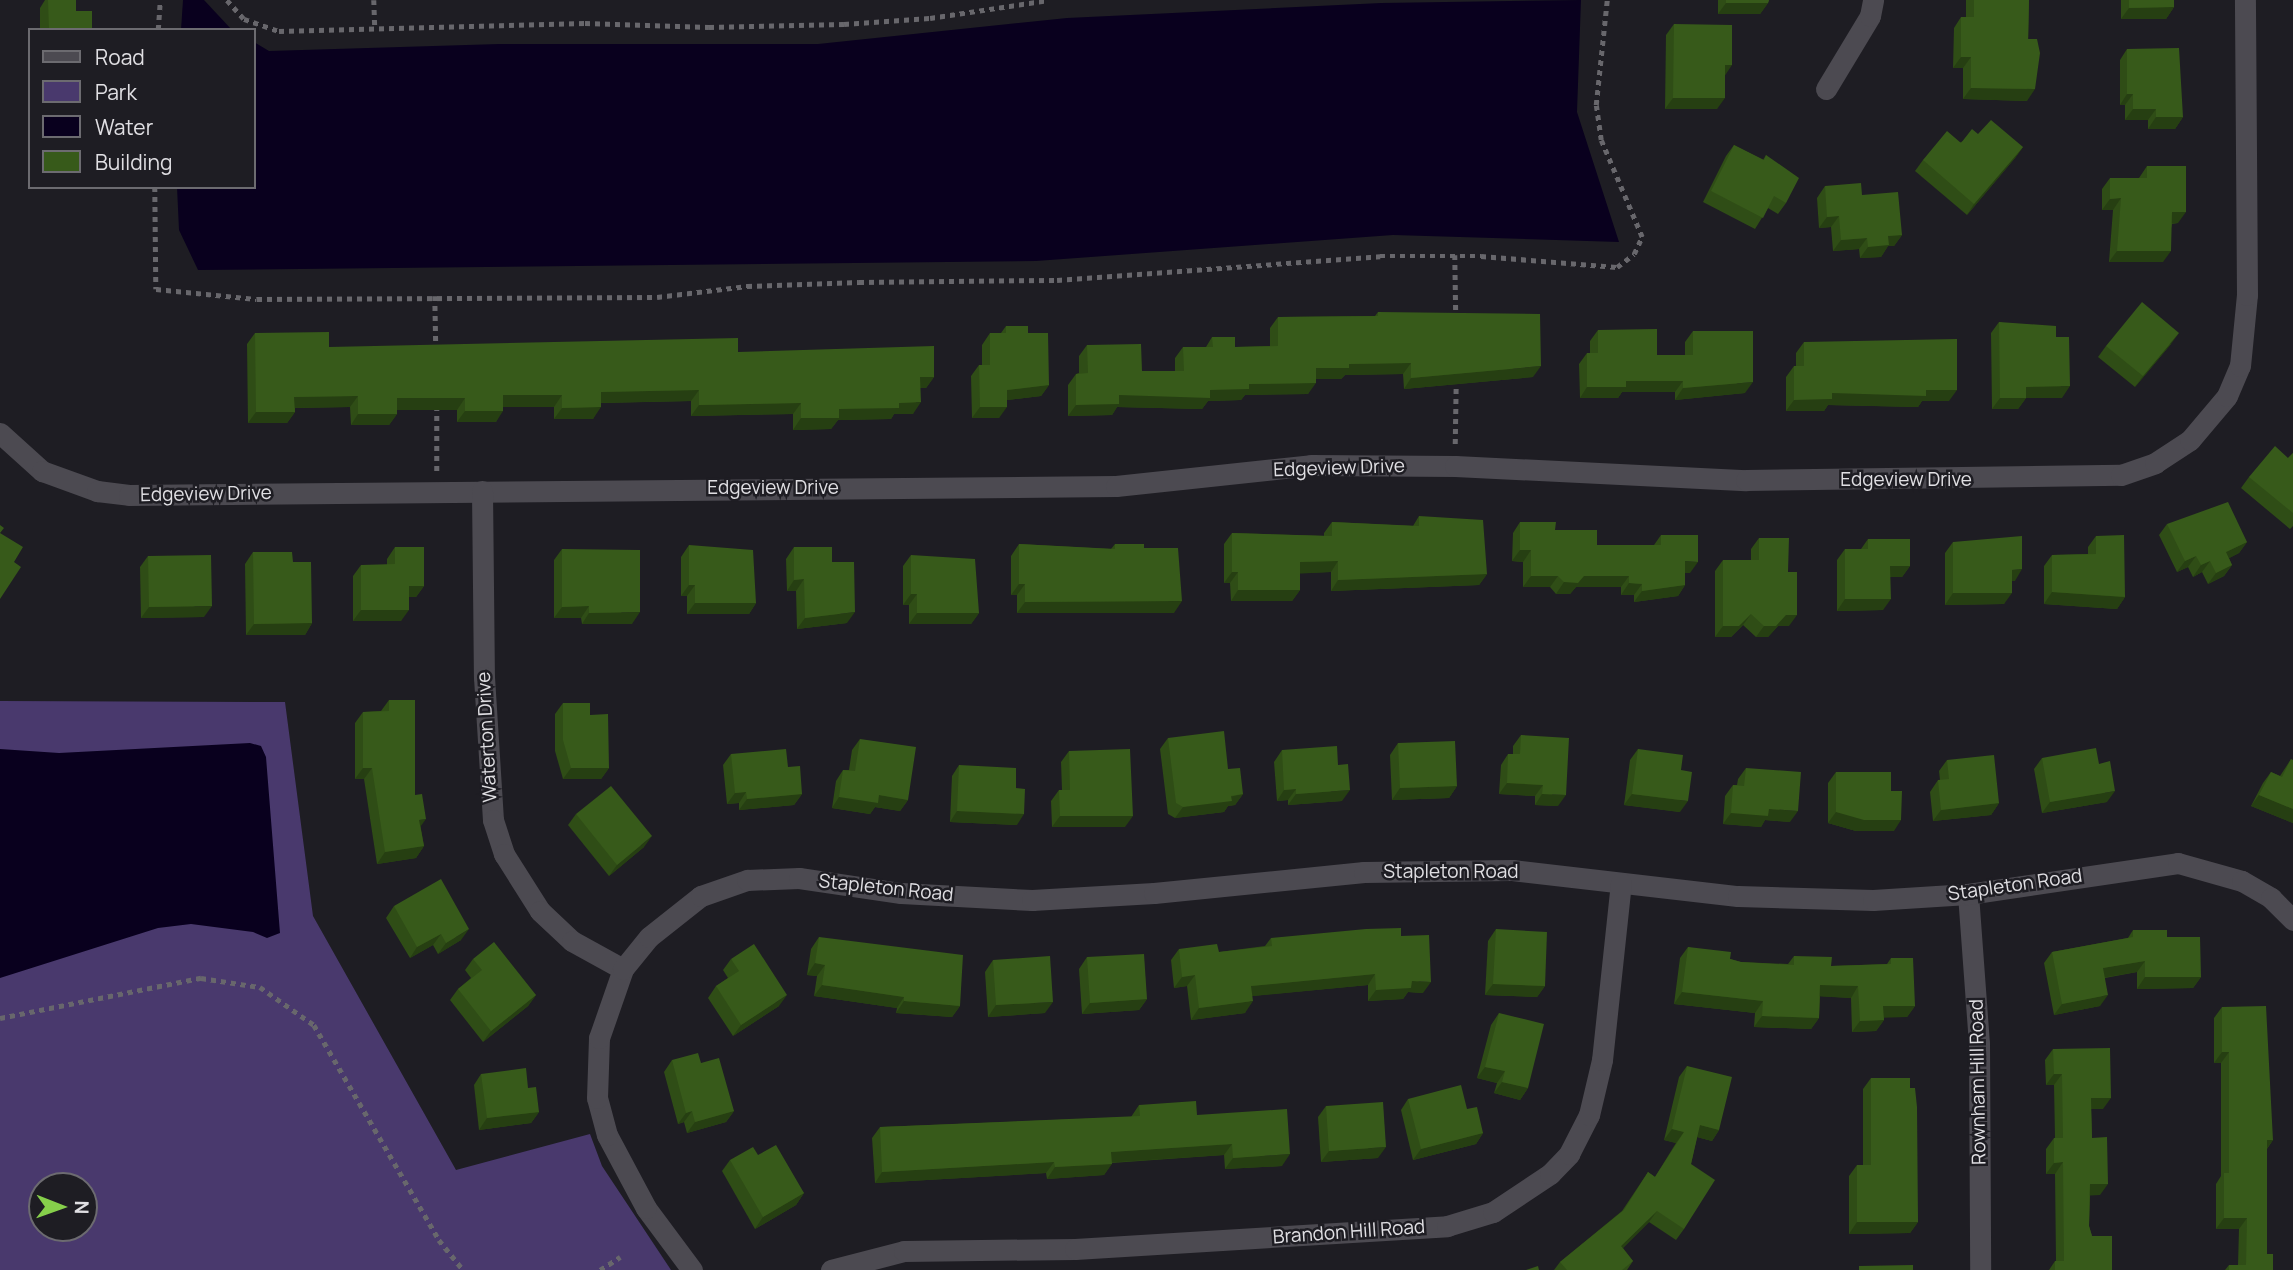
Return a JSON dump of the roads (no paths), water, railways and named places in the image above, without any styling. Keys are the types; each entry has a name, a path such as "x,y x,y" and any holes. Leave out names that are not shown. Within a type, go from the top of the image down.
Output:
{"street":[{"path":"1826,89 1870,16 1873,0"},
{"name":"Edgeview Drive","path":"0,433 42,471 97,491 129,495 437,489 482,491 1116,486 1311,465 1455,466 1746,480 2086,479 2121,475 2171,454 2208,421 2227,396 2247,332 2245,0"},
{"name":"Waterton Drive","path":"482,491 484,677 493,820 504,854 540,911 572,941 623,969"},
{"name":"Stapleton Road","path":"692,1270 622,1167 607,1135 597,1098 599,1038 623,969 649,937 701,896 747,880 770,877 901,893 1032,900 1154,893 1364,872 1512,870 1621,883 1809,899 1968,894 2178,863 2242,881 2271,898 2293,920"},
{"name":"Brandon Hill Road","path":"831,1270 904,1251 1075,1250 1421,1228 1447,1226 1493,1212 1550,1174 1569,1154 1589,1115 1602,1060 1621,883"},
{"name":"Rownham Hill Road","path":"1968,894 1979,1043 1980,1270"}],"water":[{"path":"183,0 204,0 230,28 181,28"},
{"path":"1581,0 1577,112 1619,242 1393,235 1036,261 198,270 179,230 177,189 256,189 256,43 269,51 499,44 818,44 1067,18 1381,3"},
{"path":"250,743 261,746 266,757 280,933 267,938 253,932 191,924 158,928 0,978 0,749 59,753"}]}
